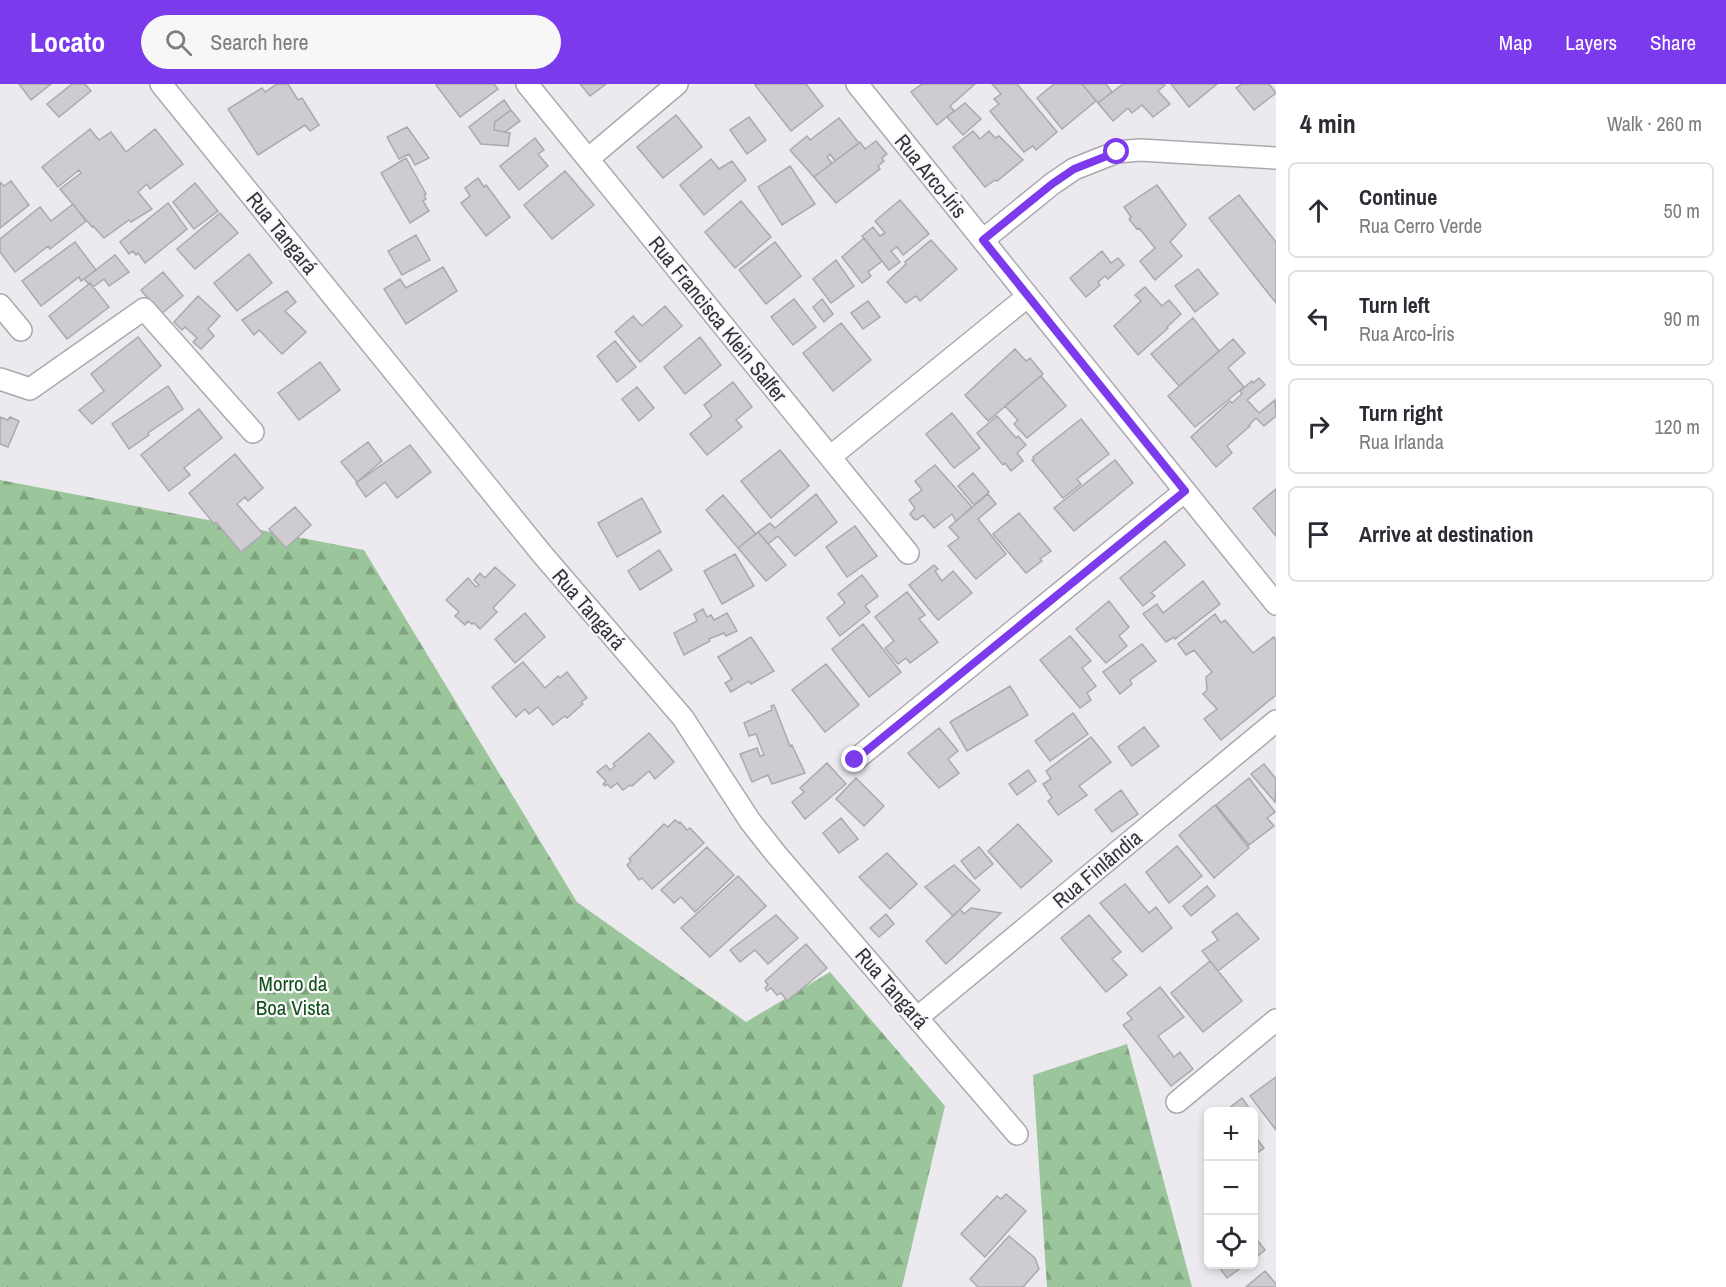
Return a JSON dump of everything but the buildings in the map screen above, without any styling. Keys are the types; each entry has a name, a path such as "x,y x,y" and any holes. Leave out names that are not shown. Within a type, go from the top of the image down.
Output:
{"street":[{"name":"Rua Tangará","path":"161,84 542,554 683,718 750,821 776,854 1017,1134"},
{"name":"Rua Francisca Klein Salfer","path":"527,84 908,553"},
{"path":"588,159 677,84"},
{"name":"Rua Arco-Íris","path":"857,84 1276,604"},
{"path":"983,240 1067,174 1096,159 1117,152 1140,150 1276,158"},
{"path":"830,457 1028,296"},
{"path":"0,305 21,330"},
{"path":"0,379 30,389 144,309 253,432"},
{"path":"855,760 1185,491"},
{"name":"Rua Finlândia","path":"918,1017 1276,721"},
{"path":"1177,1102 1276,1020"}],"green space":[{"name":"Morro da Boa Vista","path":"0,480 364,550 577,902 746,1022 830,972 945,1106 902,1287 0,1287"},
{"path":"1127,1044 1192,1287 1047,1287 1033,1075"}],"route":[{"path":"855,760 1185,491 983,240 1074,169 1117,152"}]}
